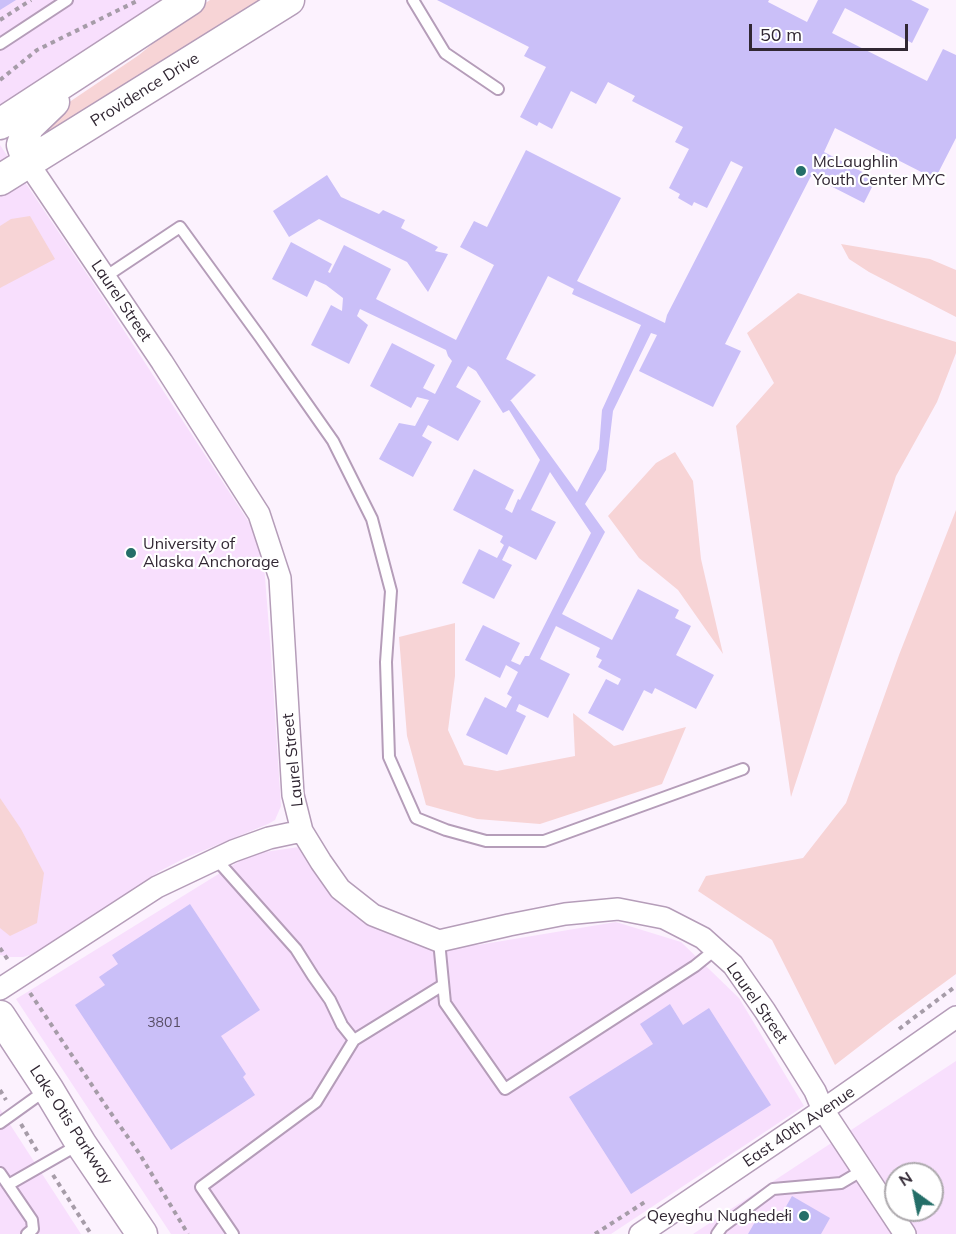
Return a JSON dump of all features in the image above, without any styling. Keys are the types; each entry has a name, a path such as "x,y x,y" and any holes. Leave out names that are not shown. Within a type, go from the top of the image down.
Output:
{"main road":[{"path":"0,124 190,0"},
{"name":"Providence Drive","path":"0,180 289,0"},
{"path":"28,163 22,146 28,127 48,106 79,83 95,63"},
{"name":"Lake Otis Parkway","path":"0,1016 81,1144 142,1234"}],"street":[{"name":"Laurel Street","path":"28,163 162,362 260,514 280,578 293,795 302,831 340,889 373,915 439,941 565,914 618,909 664,918 704,938 733,964 765,1011 815,1091 824,1110 905,1234"},
{"path":"0,989 158,886 233,851 269,838 302,831"},
{"name":"East 40th Avenue","path":"640,1234 824,1110 956,1017"}],"lane":[{"path":"0,44 67,0"},
{"path":"413,0 446,53 498,89"},
{"path":"105,277 180,227 333,441 372,519 391,591 386,662 389,757 416,818 486,841 544,841 742,769"},
{"path":"216,859 296,949 330,1000 342,1025 354,1040"},
{"path":"439,941 445,1003 504,1089 695,966 716,949"},
{"path":"233,1234 201,1186 316,1102 354,1040 442,984"},
{"path":"0,1123 48,1089"},
{"path":"8,1185 81,1144"},
{"path":"717,1234 722,1227 773,1189 841,1184 863,1170"},
{"path":"0,1173 32,1220 33,1230 27,1234"}],"path":[{"path":"0,20 31,0"},
{"path":"0,80 37,50 139,0"},
{"path":"0,948 139,1153 188,1234"}],"shaded area":[{"path":"0,0 164,0 0,108"},
{"path":"210,0 263,0 37,144 38,132 59,109 139,55 186,16"},
{"name":"University of Alaska Anchorage","path":"0,145 241,510 259,543 264,564 281,806 275,820 160,871 53,944 23,957 0,955"},
{"path":"30,216 55,259 0,288 0,226 11,219"},
{"path":"841,244 930,259 956,270 956,317 869,272 849,259"},
{"path":"798,293 956,342 956,353 937,402 896,476 791,797 736,426 774,383 747,333"},
{"path":"675,452 693,481 701,559 723,654 678,590 639,558 608,516 656,463"},
{"path":"956,510 956,974 835,1065 772,940 698,891 706,876 803,858 846,803 899,655"},
{"path":"455,623 455,676 448,730 464,765 497,771 575,756 573,713 614,746 686,727 662,784 540,824 477,819 426,805 407,736 399,637"},
{"path":"0,798 21,829 44,873 37,923 10,936 0,928"},
{"path":"299,847 347,909 411,938 478,945 616,922 681,942 739,998 804,1106 611,1234 171,1234 16,999 251,854"},
{"path":"956,1061 956,1234 693,1234"},
{"path":"0,1109 81,1234 0,1234"}],"building":[{"path":"0,0 16,0 0,10"},
{"path":"437,0 769,0 768,2 807,22 818,0 911,0 929,9 912,43 845,8 832,33 927,81 943,49 956,55 956,138 935,179 835,128 824,152 876,179 864,203 811,176 725,344 741,351 713,407 639,371 657,335 651,333 613,411 606,470 585,504 605,532 562,614 612,640 638,589 679,610 675,618 691,626 676,655 714,675 696,709 655,688 652,694 644,690 623,731 588,713 606,679 618,685 621,679 598,667 602,660 596,657 600,648 556,626 540,659 570,674 548,718 519,704 516,711 526,716 507,755 466,735 485,697 506,708 512,697 507,694 518,672 506,665 500,678 465,660 483,625 520,643 511,661 520,665 525,656 529,656 591,533 550,472 531,510 556,522 536,560 509,546 502,560 512,565 494,599 462,583 479,549 497,558 504,545 500,542 503,536 453,510 474,469 514,490 505,509 512,513 540,460 509,410 503,413 476,371 468,366 456,387 481,401 458,441 428,425 422,436 432,442 413,477 379,459 399,423 415,426 429,400 417,397 411,408 370,386 392,343 435,365 423,388 435,394 452,361 446,350 360,309 357,316 368,325 349,364 311,345 331,305 342,311 343,298 315,280 307,297 272,279 291,242 332,264 328,272 330,273 344,245 391,269 376,299 456,340 494,265 460,247 474,221 487,227 526,150 621,198 577,281 665,323 743,167 731,161 707,208 694,202 692,206 678,198 680,194 669,188 689,149 675,142 683,127 632,101 635,96 608,82 596,104 571,91 552,129 539,122 537,126 520,117 546,67 524,56 529,47","holes":["548,276 574,289 572,294 641,325 602,410 599,449 577,492 510,401 536,375 506,359"]},
{"path":"327,175 341,197 379,214 383,210 405,220 401,228 438,247 435,251 448,254 428,292 407,262 319,219 289,237 273,211"},
{"path":"190,904 260,1010 221,1036 246,1074 243,1077 255,1095 171,1150 75,1005 105,985 99,977 118,964 112,955"},
{"path":"670,1004 683,1025 709,1008 771,1105 631,1194 569,1097 653,1044 640,1024"},
{"name":"Qeyeghu Nughedełi","path":"792,1196 830,1218 821,1234 748,1234 759,1215 776,1224"}],"place":[{"name":"McLaughlin Youth Center MYC","path":"801,171"},
{"name":"University of Alaska Anchorage","path":"131,553"},
{"name":"Qeyeghu Nughedełi","path":"804,1216"}]}
